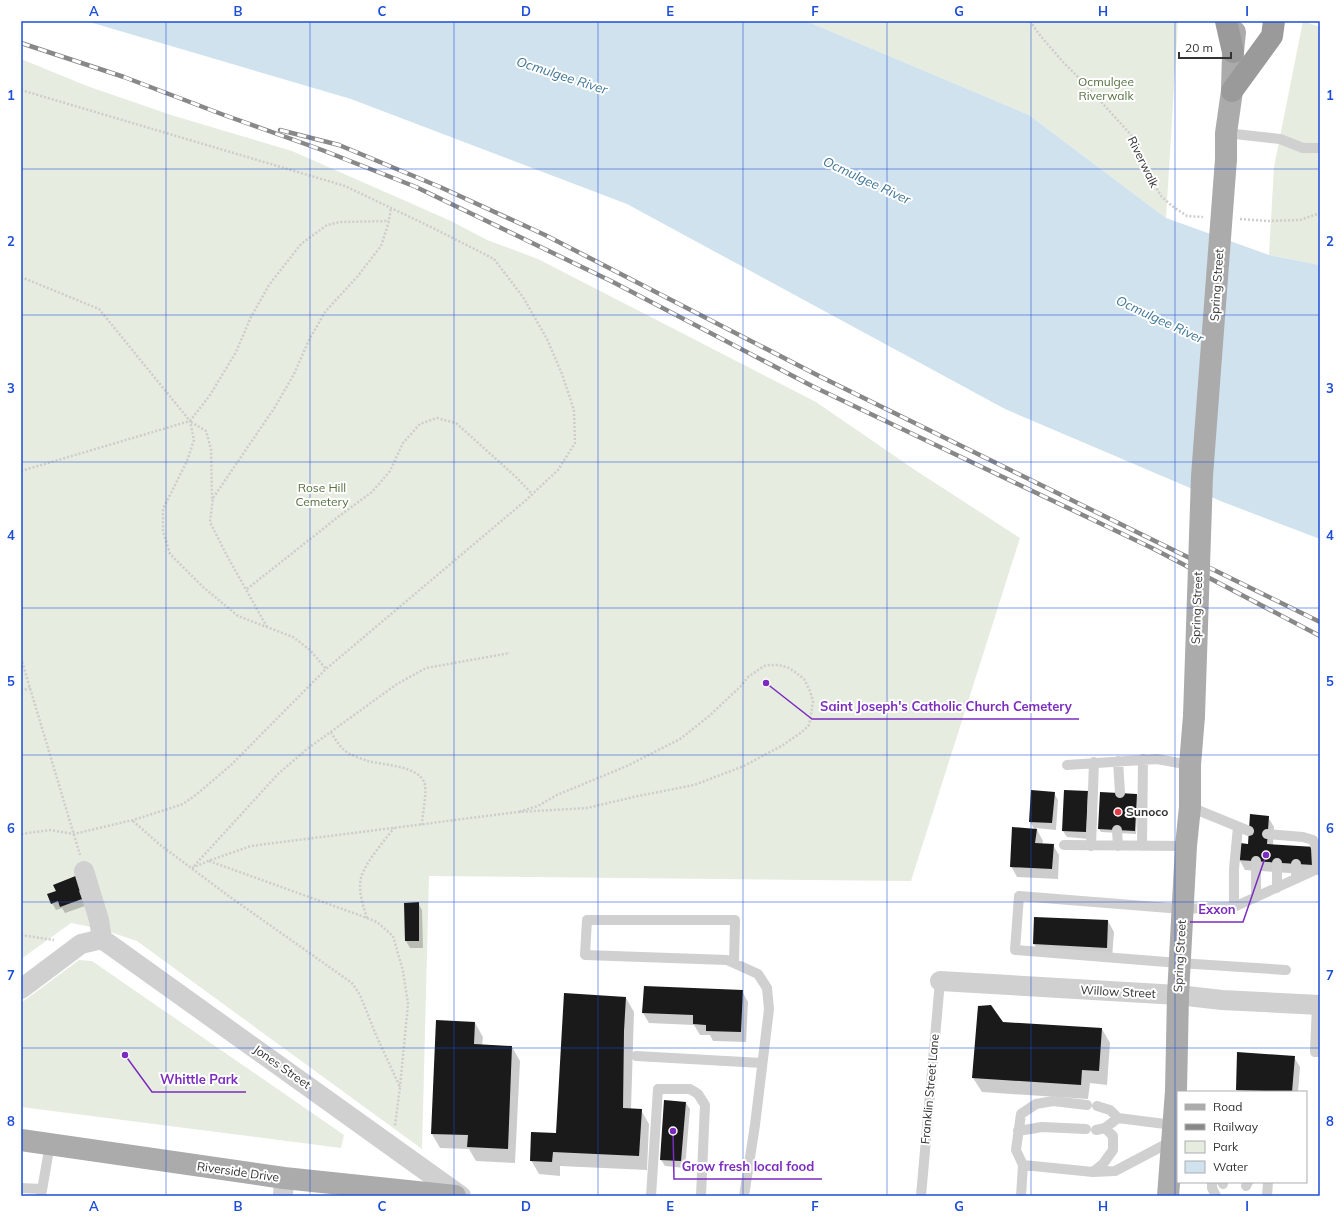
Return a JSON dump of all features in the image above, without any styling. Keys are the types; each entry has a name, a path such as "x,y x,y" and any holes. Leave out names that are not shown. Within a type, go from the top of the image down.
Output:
{"highway":[{"path":"1226,21 1233,52"},
{"path":"1232,91 1272,36 1274,21"}],"main road":[{"name":"Spring Street","path":"1177,1091 1179,963 1190,806 1190,765 1194,716 1202,476 1226,159 1226,133 1232,91 1233,52 1236,21"},
{"name":"Spring Street","path":"1168,1196 1177,1100"},
{"name":"Riverside Drive","path":"21,1140 284,1187 455,1196"}],"street":[{"path":"21,989 82,944 102,940 99,920 84,871"},
{"name":"Jones Street","path":"102,940 393,1146 461,1196"},
{"name":"Willow Street","path":"940,981 1318,1005"}],"lane":[{"path":"1226,133 1280,139 1303,148 1320,148"},
{"path":"1142,846 1144,759"},
{"path":"1068,764 1157,759 1190,765"},
{"path":"1118,761 1120,793"},
{"path":"1091,846 1094,762"},
{"path":"1190,806 1249,831"},
{"path":"1234,907 1234,869 1238,827"},
{"path":"1118,830 1118,846"},
{"path":"1267,834 1278,840 1296,841 1303,837 1313,840 1316,848 1317,867 1313,871 1234,907 1182,909 1019,896 1015,950 1286,970"},
{"path":"1064,845 1186,846"},
{"path":"1256,861 1256,897"},
{"path":"1277,888 1278,862"},
{"path":"1296,864 1296,879"},
{"path":"734,963 735,920 588,920 585,955 727,960 758,974 767,988 769,1009 744,1196"},
{"name":"Franklin Street Lane","path":"921,1196 940,981"},
{"path":"1318,1005 1315,1052 1320,1052"},
{"path":"636,1056 762,1063"},
{"path":"651,1196 658,1089 690,1090 698,1094 705,1106 701,1196"},
{"path":"1021,1196 1023,1165 1016,1150 1018,1131 1021,1114 1036,1104 1053,1101 1110,1110 1118,1118 1173,1147"},
{"path":"1096,1129 1118,1118"},
{"path":"1018,1131 1042,1127 1096,1129 1113,1136 1113,1150 1103,1164 1093,1172"},
{"path":"21,1188 42,1193 50,1144"},
{"path":"1023,1165 1093,1172 1115,1171 1173,1147"},
{"path":"1212,1183 1212,1188 1216,1196"},
{"path":"1267,1196 1268,1183"}],"path":[{"name":"Riverwalk","path":"1030,21 1062,62 1085,84 1132,136 1146,170 1161,196 1172,206 1187,216 1209,217"},
{"path":"21,90 345,186 391,207 494,259 523,297 548,338 574,410 575,443 558,470 513,512 326,669 231,765 183,804 133,820 74,834 50,830 21,834"},
{"path":"268,627 226,554 210,522 213,498 275,406 294,374 309,340 325,312 357,277 381,246 389,220 391,207"},
{"path":"1238,219 1267,221 1300,220 1320,213"},
{"path":"21,471 190,421 210,395 236,352 251,317 269,285 301,244 327,225 340,222 389,220"},
{"path":"21,277 99,309 190,421 206,431 210,449 212,508"},
{"path":"247,589 372,492 390,471 403,443 420,424 437,418 456,423 516,477 532,494"},
{"path":"190,421 194,440 187,461 163,509 163,531 170,554 203,587 238,616 293,637 310,650 326,669"},
{"path":"192,868 278,774 307,749 397,684 426,668 510,653"},
{"path":"21,658 84,871"},
{"path":"192,868 251,846 518,812 587,808 694,785 744,766 802,732 809,725 813,701 810,691 804,679 787,667 778,665 764,666 748,677 740,687 708,717 680,739 627,766 557,795 538,806 518,812"},
{"path":"21,691 30,688"},
{"path":"331,732 338,745 349,753 368,761 404,768 419,774 424,782 426,791 422,812 422,825"},
{"path":"133,820 159,844 230,897 352,983 360,995 376,1035 400,1087"},
{"path":"367,918 362,901 361,878 371,859 395,828"},
{"path":"208,861 377,922 393,936 403,971 408,1004 393,1146"},
{"path":"21,935 82,944"}],"green space":[{"name":"Ocmulgee Riverwalk","path":"806,21 1178,21 1166,218 1029,115"},
{"path":"1303,21 1320,27 1320,265 1269,255 1274,167"},
{"name":"Rose Hill Cemetery","path":"21,59 87,86 171,115 292,151 451,221 487,240 538,259 816,402 915,470 1020,538 911,881 429,876 422,1149 137,941 101,929 71,923 21,959"},
{"path":"79,960 92,961 344,1135 341,1148 21,1107 21,1003"}],"water":[{"name":"Ocmulgee River","path":"86,21 806,21 1029,115 1166,218 1269,255 1320,265 1320,539 1223,502 1005,409 627,204 351,99"}],"building":[{"path":"1031,790 1055,792 1052,823 1029,822"},
{"path":"1064,790 1088,791 1086,832 1062,831"},
{"name":"Sunoco","path":"1100,792 1137,794 1135,831 1098,829"},
{"path":"1250,814 1269,816 1267,844 1315,847 1313,865 1238,860 1240,843 1248,844"},
{"path":"1012,827 1037,829 1035,843 1054,844 1052,869 1010,867"},
{"path":"78,875 83,890 79,891 82,899 60,907 58,901 51,904 47,894 56,891 53,885"},
{"path":"419,902 419,941 405,941 404,903"},
{"path":"1034,917 1108,920 1107,948 1033,944"},
{"path":"644,986 743,990 741,1032 706,1031 706,1025 693,1024 693,1015 642,1013"},
{"path":"564,993 626,997 623,1108 642,1109 639,1156 553,1152 552,1162 530,1161 531,1132 556,1133"},
{"path":"991,1005 1003,1022 1102,1028 1099,1071 1082,1070 1081,1085 972,1078 978,1006"},
{"path":"436,1020 475,1022 474,1044 512,1046 508,1149 467,1147 468,1135 431,1134"},
{"path":"1237,1052 1295,1056 1292,1091 1236,1090"},
{"path":"664,1100 686,1102 681,1161 660,1160"}],"railway":[{"path":"21,43 124,77 322,150 416,187 611,281 812,386 1152,548 1320,636"},
{"path":"280,130 339,145 440,187 545,235 821,377 1320,622"}],"place":[{"name":"Saint Joseph's Catholic Church Cemetery","path":"766,683"},
{"name":"Sunoco","path":"1118,812"},
{"name":"Exxon","path":"1266,855"},
{"name":"Whittle Park","path":"125,1055"},
{"name":"Grow fresh local food","path":"673,1131"}]}
